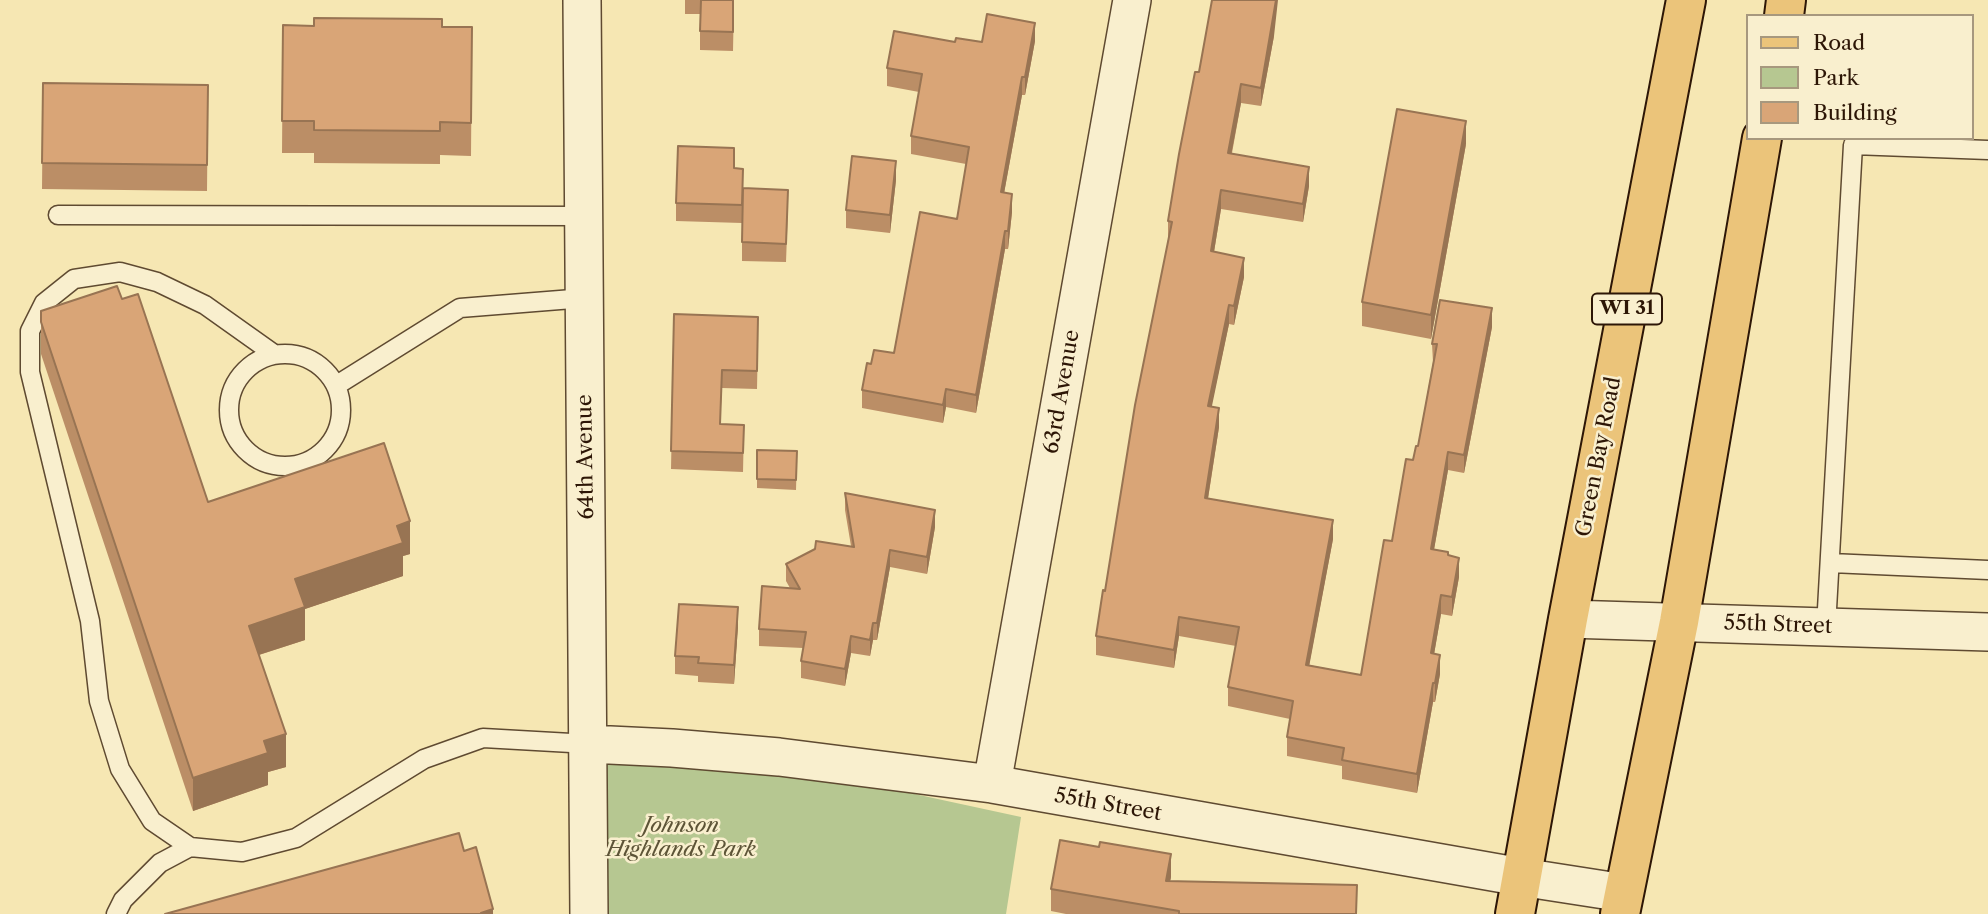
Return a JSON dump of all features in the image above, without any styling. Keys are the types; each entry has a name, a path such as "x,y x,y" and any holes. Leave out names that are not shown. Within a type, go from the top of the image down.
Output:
{"main road":[{"name":"Green Bay Road","path":"1518,896 1686,0"},
{"path":"1622,903 1679,622 1762,140"}],"street":[{"name":"64th Avenue","path":"582,0 589,914"},
{"name":"63rd Avenue","path":"992,784 1132,0"},
{"name":"55th Street","path":"1568,619 1988,632"},
{"name":"55th Street","path":"589,744 779,757 992,784 1518,896 1622,903"}],"lane":[{"path":"1826,627 1853,145 1988,150"},
{"path":"58,215 584,216"},
{"path":"274,355 205,305 158,282 120,272 74,279 44,303 30,331 30,372 90,621 99,701 120,769 152,821 190,847 242,852 296,838 424,759 483,738 589,744"},
{"path":"337,385 460,308 585,298"},
{"path":"293,354 310,359 326,370 337,385 342,402 341,421 334,439 323,453 306,463 288,466 269,464 252,456 239,443 231,426 229,407 232,389 242,373 256,361 274,355 293,354"},
{"path":"1831,563 1988,570"},
{"path":"116,914 123,900 160,863 190,847"}],"green space":[{"name":"Johnson Highlands Park","path":"603,758 785,766 1021,817 1006,914 601,914"}],"building":[{"path":"701,0 733,0 733,32 700,31"},
{"path":"1212,0 1276,0 1261,88 1241,84 1228,153 1309,167 1303,204 1221,190 1211,251 1244,258 1234,306 1229,305 1208,406 1219,408 1205,498 1333,520 1306,665 1361,675 1384,540 1392,541 1406,459 1413,460 1418,446 1437,344 1432,344 1440,300 1492,308 1464,455 1448,452 1431,549 1448,552 1448,555 1459,558 1452,597 1441,595 1431,653 1440,655 1417,774 1342,760 1344,748 1287,737 1293,701 1228,687 1239,627 1179,617 1174,650 1096,636 1135,405 1172,222 1168,221 1179,154 1195,72 1199,72"},
{"path":"987,14 1035,23 1001,192 1012,194 1008,231 1005,231 976,395 946,389 943,405 862,390 867,363 871,364 874,350 894,353 920,212 957,219 969,147 911,136 922,74 887,68 894,31 955,42 956,38 982,42"},
{"path":"314,18 442,19 442,27 472,27 471,123 440,122 440,131 314,130 314,121 282,121 283,25 314,26"},
{"path":"43,83 208,85 207,165 42,163"},
{"path":"1397,109 1466,121 1431,315 1362,302"},
{"path":"678,146 734,148 734,168 743,169 742,205 676,203"},
{"path":"852,156 896,161 890,215 846,210"},
{"path":"743,188 788,190 786,244 742,242"},
{"path":"117,286 122,299 138,294 208,502 384,443 410,521 397,526 403,543 295,579 305,607 249,626 286,734 264,741 268,753 193,778 41,322 41,311"},
{"path":"674,314 758,317 757,371 722,370 720,424 744,425 743,453 671,451"},
{"path":"757,450 797,451 796,480 757,479"},
{"path":"845,493 935,510 927,557 890,550 877,623 873,623 870,640 851,636 845,669 801,661 806,632 759,629 762,586 800,589 786,564 815,549 816,541 854,547"},
{"path":"679,604 738,607 734,665 698,663 699,657 675,656"},
{"path":"459,833 464,851 476,847 493,909 481,914 165,914"},
{"path":"1060,840 1099,847 1100,842 1171,854 1166,881 1357,885 1356,914 1179,914 1179,911 1051,889"}]}
